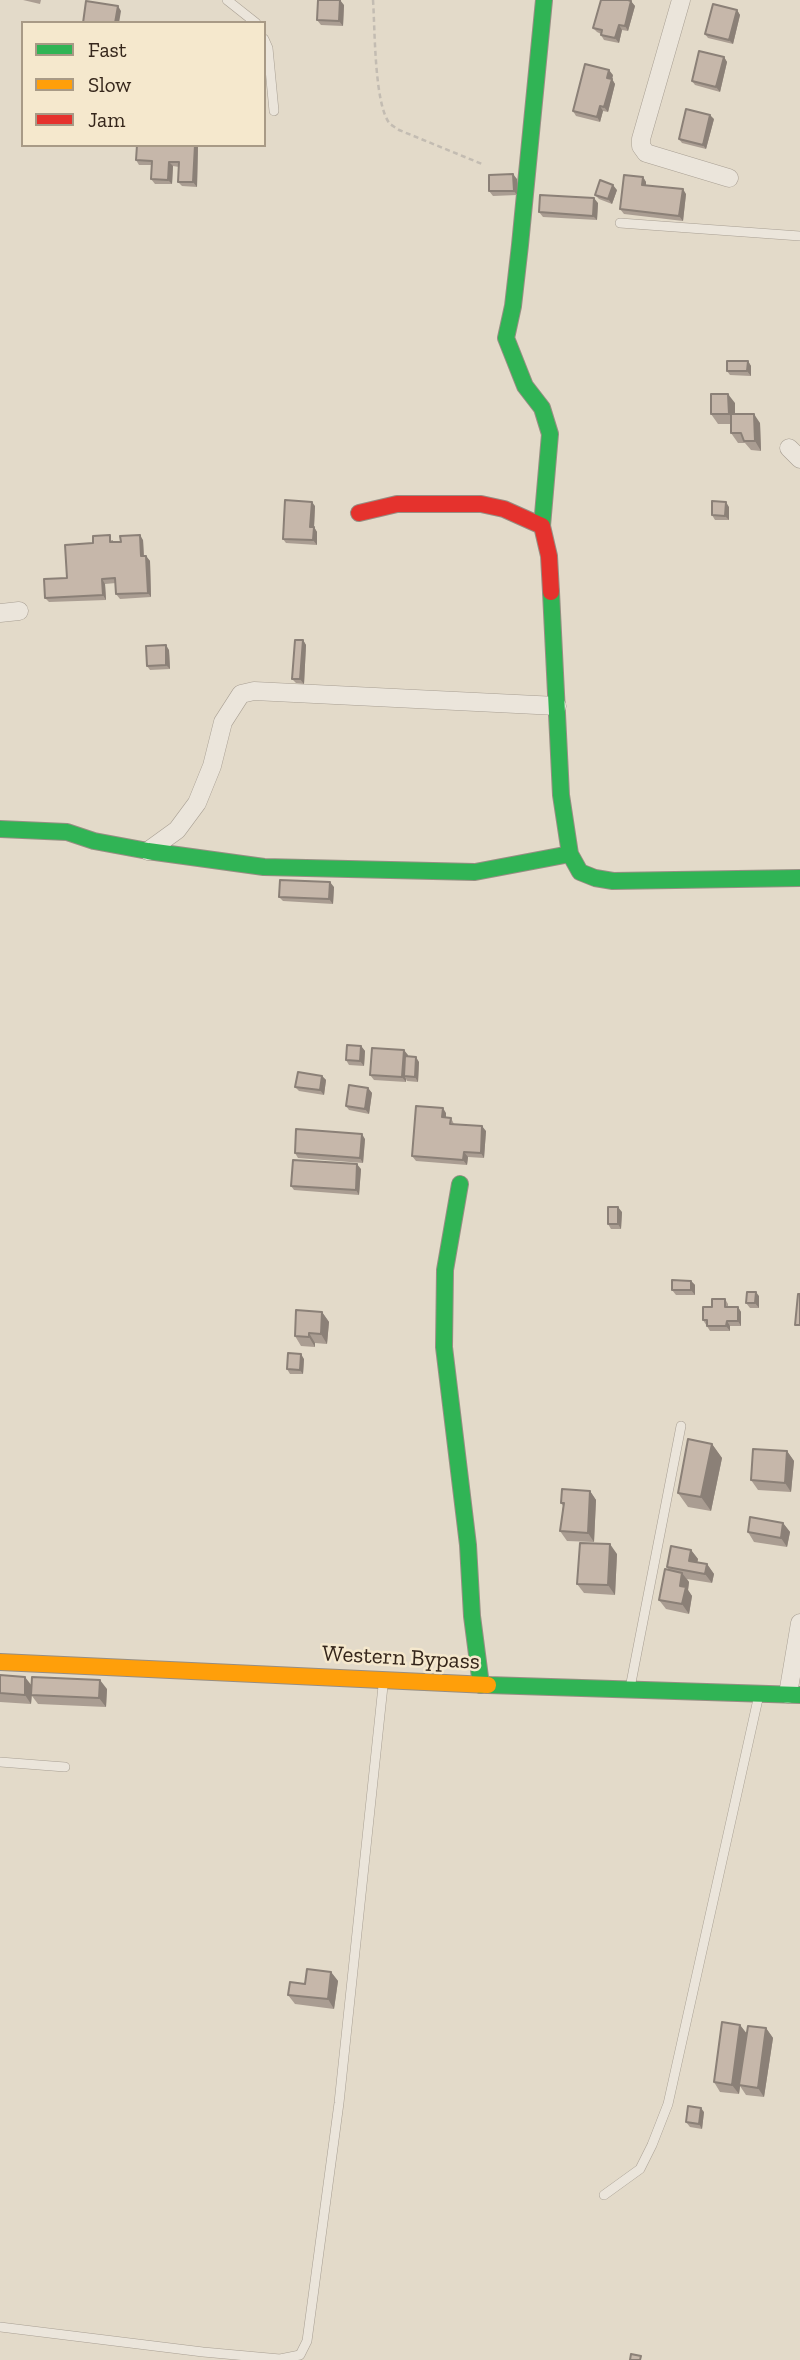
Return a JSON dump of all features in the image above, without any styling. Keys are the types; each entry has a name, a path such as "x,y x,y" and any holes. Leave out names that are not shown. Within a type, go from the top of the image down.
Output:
{"street":[{"path":"544,0 520,245 513,306 506,338 521,378 542,408 550,434 542,527 549,556 561,795 570,854 580,872 613,881 800,878"},
{"path":"681,0 641,146 646,153 729,178"},
{"path":"359,513 397,504 481,504 504,509 542,527"},
{"path":"0,613 19,611"},
{"path":"148,851 177,831 197,803 212,766 223,722 241,694 254,691 557,706"},
{"path":"0,829 67,832 94,841 148,851 264,867 475,872 570,854"},
{"path":"460,1184 445,1270 444,1347 467,1531 472,1616 481,1685"},
{"path":"794,1695 800,1623"},
{"name":"Western Bypass","path":"0,1662 481,1685 794,1695"}],"lane":[{"path":"226,0 253,21"},
{"path":"266,44 274,111"},
{"path":"620,223 800,236"},
{"path":"629,1689 681,1426"},
{"path":"0,2327 203,2353 280,2359 300,2355 307,2342 339,2103 384,1680"},
{"path":"604,2195 640,2169 668,2104 760,1693"},
{"path":"0,1762 65,1767"}],"path":[{"path":"373,0 377,72 383,110 390,123 399,130 482,164"}],"building":[{"path":"318,0 340,0 339,21 317,20"},
{"path":"601,0 631,1 625,26 619,25 615,38 601,35 602,30 593,28"},
{"path":"86,1 118,6 115,21 83,21"},
{"path":"713,4 737,10 729,40 705,34"},
{"path":"699,51 724,57 716,87 692,81"},
{"path":"585,64 609,70 607,78 612,79 604,107 600,106 597,117 573,111"},
{"path":"686,109 710,115 703,145 679,139"},
{"path":"137,147 195,147 193,182 178,182 179,162 169,162 168,180 151,179 152,161 136,160"},
{"path":"513,174 514,191 489,191 489,175"},
{"path":"624,175 643,177 642,185 683,189 679,216 620,209"},
{"path":"600,180 613,185 608,199 595,195"},
{"path":"540,195 594,198 593,216 539,212"},
{"path":"727,361 748,361 747,371 727,371"},
{"path":"711,394 728,394 729,414 711,414"},
{"path":"731,414 754,414 755,441 744,441 741,433 731,433"},
{"path":"285,500 312,502 310,527 314,527 313,540 283,539"},
{"path":"712,501 726,502 725,516 712,515"},
{"path":"110,535 110,542 121,542 120,536 140,535 141,556 146,556 148,593 116,594 115,578 102,579 103,595 45,598 44,579 67,578 65,545 93,543 93,536"},
{"path":"295,640 303,640 300,679 292,679"},
{"path":"166,645 166,665 147,666 146,646"},
{"path":"280,880 330,882 329,899 279,897"},
{"path":"347,1045 361,1046 360,1061 346,1060"},
{"path":"372,1048 404,1050 402,1077 370,1075"},
{"path":"405,1056 416,1057 415,1077 404,1076"},
{"path":"298,1072 322,1076 320,1090 295,1087"},
{"path":"349,1085 368,1088 365,1109 346,1106"},
{"path":"416,1106 443,1108 442,1117 451,1118 450,1124 482,1126 481,1153 464,1152 463,1160 412,1156"},
{"path":"296,1129 362,1134 360,1158 295,1153"},
{"path":"293,1160 357,1164 356,1190 291,1186"},
{"path":"608,1207 618,1207 618,1224 608,1224"},
{"path":"672,1280 691,1281 691,1290 672,1290"},
{"path":"747,1292 756,1292 755,1303 746,1303"},
{"path":"798,1294 800,1325 795,1325"},
{"path":"712,1299 725,1299 725,1307 738,1307 738,1321 727,1321 726,1326 707,1326 707,1320 703,1320 703,1307 712,1307"},
{"path":"296,1310 322,1312 321,1334 295,1336"},
{"path":"288,1353 301,1354 300,1370 287,1369"},
{"path":"688,1439 712,1444 701,1497 678,1493"},
{"path":"753,1449 787,1451 785,1483 751,1480"},
{"path":"562,1489 590,1491 588,1533 560,1531 564,1503 561,1503"},
{"path":"750,1517 783,1523 781,1538 748,1532"},
{"path":"580,1543 610,1544 608,1585 577,1584"},
{"path":"671,1546 691,1550 689,1561 707,1564 705,1574 667,1567"},
{"path":"665,1569 682,1573 680,1586 686,1587 682,1604 659,1600"},
{"path":"0,1675 25,1677 25,1695 0,1693"},
{"path":"32,1677 100,1680 99,1698 31,1695"},
{"path":"307,1969 331,1972 328,1999 288,1995 290,1982 305,1984"},
{"path":"722,2022 740,2025 732,2085 714,2082"},
{"path":"748,2026 766,2028 758,2088 739,2085"},
{"path":"688,2106 701,2108 699,2124 686,2122"},
{"path":"631,2354 641,2356 640,2360 630,2360"}],"traffic: fast":[{"path":"542,526 550,434 542,408 525,386 506,338 513,306 520,245 544,0"},
{"path":"551,592 561,795 570,854 580,872 613,881 800,878"},
{"path":"0,829 67,832 94,841 148,851 264,867 475,872 570,854"},
{"path":"460,1184 445,1270 444,1347 468,1545 472,1616 481,1685"},
{"path":"488,1685 800,1695"}],"traffic: slow":[{"path":"0,1662 488,1685"}],"traffic: jam":[{"path":"359,513 397,504 481,504 504,509 542,526 549,556 551,592"}]}
